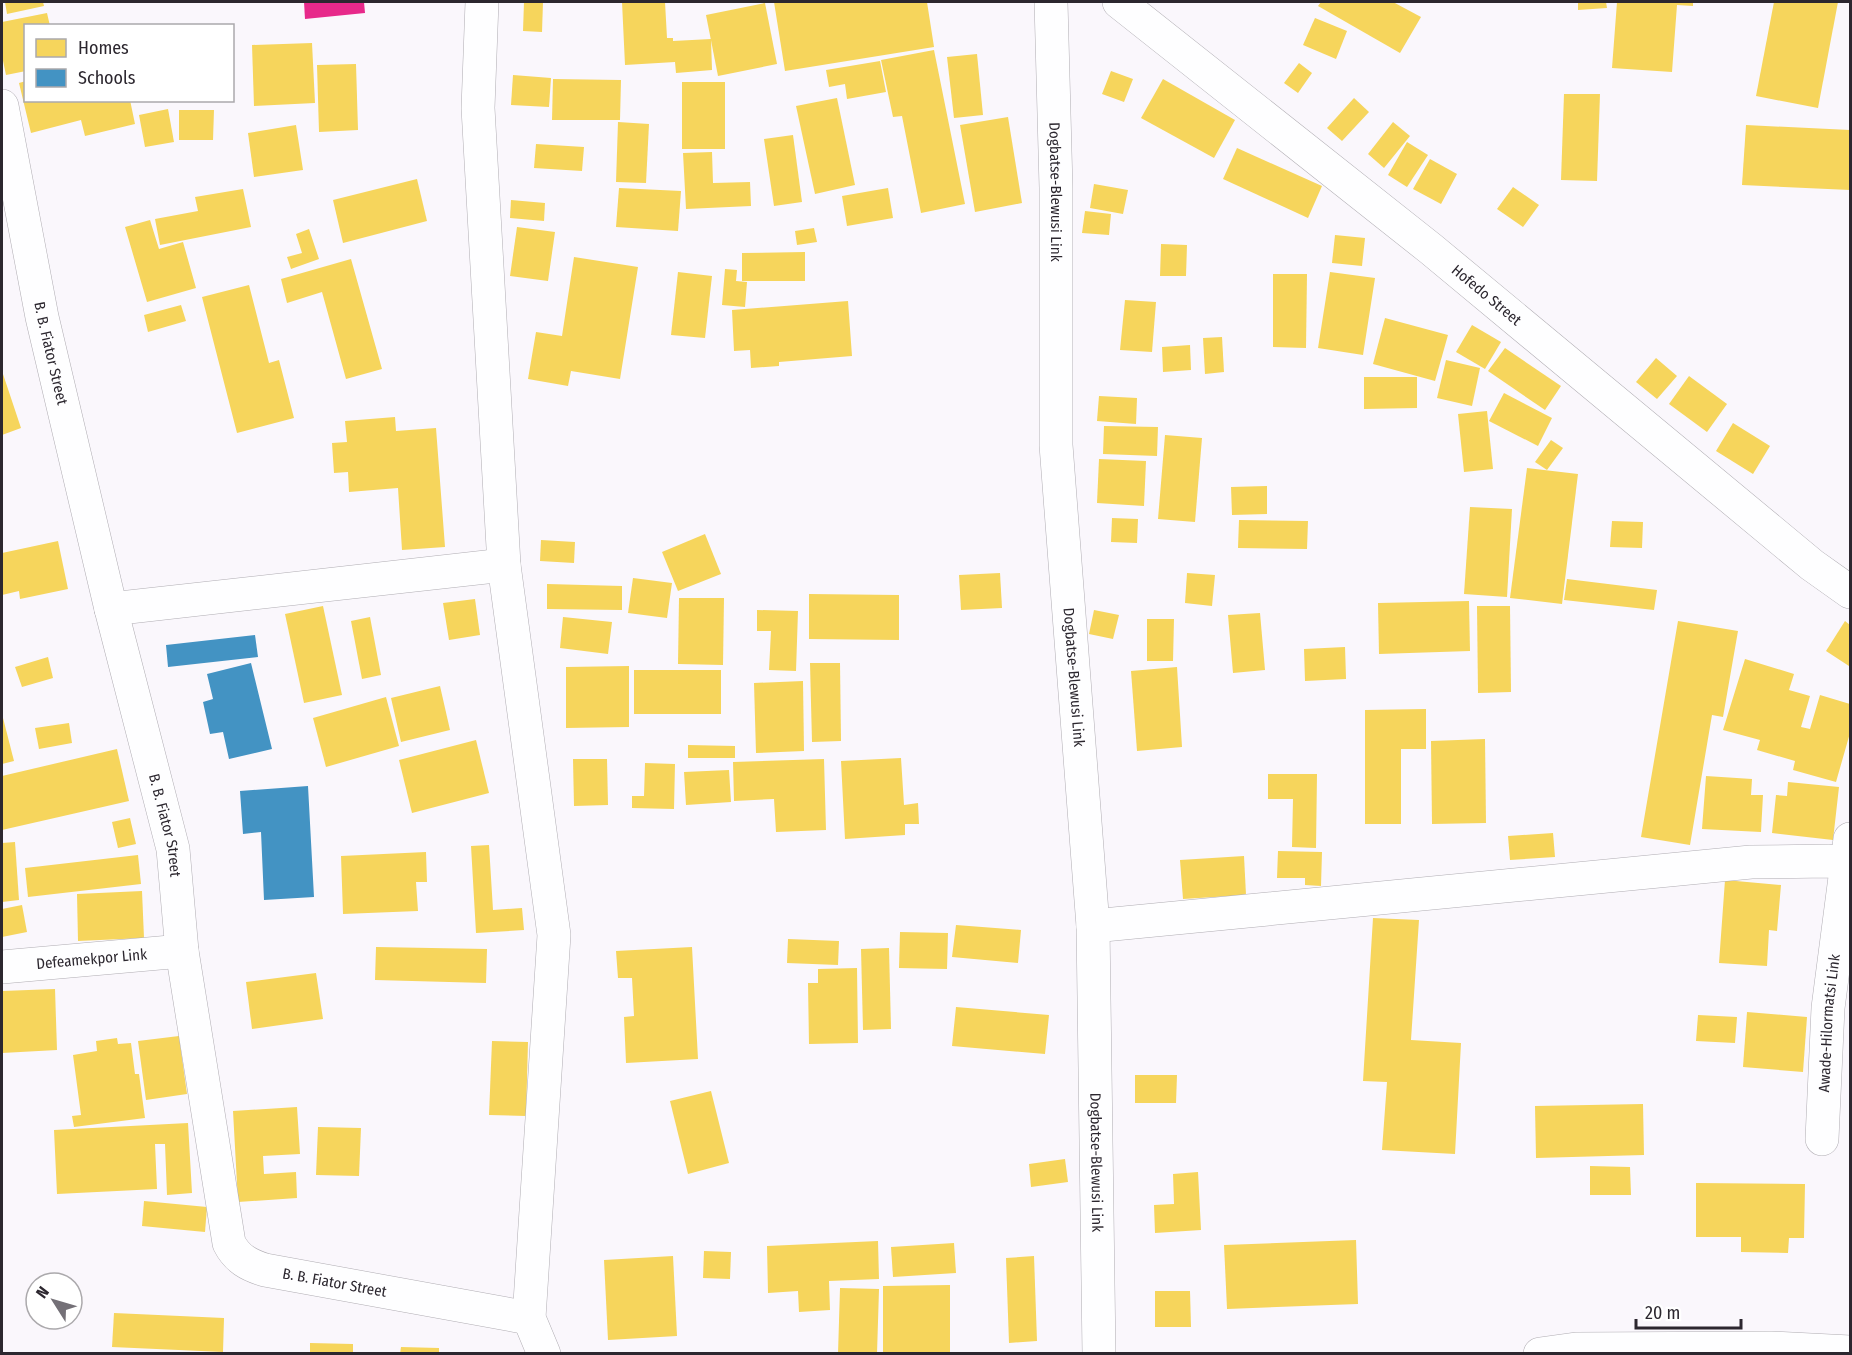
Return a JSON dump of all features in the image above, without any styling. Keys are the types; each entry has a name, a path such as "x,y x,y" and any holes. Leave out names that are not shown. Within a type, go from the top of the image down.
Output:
{"street":[{"path":"482,2 478,108 504,565 554,935 528,1318 544,1353"},
{"name":"Dogbatse-Blewusi Link","path":"1051,2 1056,188 1056,445 1093,926 1099,1353"},
{"name":"Hofedo Street","path":"1119,2 1431,249 1812,565 1851,592"},
{"name":"B. B. Fiator Street","path":"2,106 42,317 111,609 173,849 183,951 229,1243 235,1255 252,1266 265,1270 528,1318"},
{"path":"111,609 504,565"},
{"path":"1093,926 1751,862 1829,861 1849,852"},
{"name":"Awade-Hilormatsi Link","path":"1822,1139 1828,1008 1849,852"},
{"name":"Defeamekpor Link","path":"2,967 183,951"},
{"path":"1540,1353 1576,1349 1772,1348 1851,1352"}],"building: Homes":[{"path":"5,2 43,2 44,6 7,14"},
{"path":"524,2 543,2 542,32 523,31"},
{"path":"622,2 665,2 667,38 673,38 673,41 711,39 712,70 676,73 675,62 625,65"},
{"path":"774,2 927,2 934,47 785,71"},
{"path":"1321,2 1393,2 1421,17 1400,53 1318,6"},
{"path":"1578,2 1606,2 1607,8 1578,10"},
{"path":"1617,2 1693,2 1693,6 1677,5 1672,72 1612,68"},
{"path":"1774,2 1838,2 1818,108 1756,96"},
{"path":"765,3 777,64 718,76 706,15"},
{"path":"47,13 50,24 24,24 24,71 6,75 2,56 2,22"},
{"path":"1315,18 1347,31 1336,59 1303,45"},
{"path":"312,43 315,103 254,106 252,45"},
{"path":"934,50 965,204 921,213 902,116 893,117 881,60"},
{"path":"977,54 983,115 954,118 947,57"},
{"path":"880,61 886,92 847,99 845,84 829,87 826,70"},
{"path":"1299,63 1312,73 1298,93 1284,83"},
{"path":"356,64 358,130 319,132 317,65"},
{"path":"1111,71 1133,79 1124,102 1102,94"},
{"path":"513,75 551,78 549,107 511,105"},
{"path":"553,79 621,80 620,120 552,120"},
{"path":"1163,79 1235,120 1214,158 1141,118"},
{"path":"24,82 24,102 130,102 135,124 85,136 81,120 31,133 19,83"},
{"path":"682,82 725,82 725,149 682,149"},
{"path":"1564,94 1600,94 1597,181 1561,180"},
{"path":"837,98 855,185 815,194 796,106"},
{"path":"1354,98 1369,112 1342,141 1327,128"},
{"path":"168,109 174,142 145,147 139,115"},
{"path":"179,110 214,110 213,140 179,140"},
{"path":"1008,117 1022,203 975,212 960,125"},
{"path":"618,122 649,124 646,183 616,182"},
{"path":"1393,122 1410,136 1384,168 1368,154"},
{"path":"296,125 303,170 254,177 248,133"},
{"path":"1746,125 1850,130 1850,190 1742,185"},
{"path":"793,135 802,202 774,206 764,139"},
{"path":"1407,142 1428,155 1407,187 1388,175"},
{"path":"536,144 584,147 582,171 534,168"},
{"path":"1237,148 1322,186 1308,218 1223,179"},
{"path":"712,152 713,183 750,182 751,206 686,209 683,153"},
{"path":"1430,159 1457,174 1441,204 1413,189"},
{"path":"417,179 427,221 343,243 333,200"},
{"path":"1094,184 1128,190 1123,214 1090,208"},
{"path":"1513,187 1539,205 1523,227 1497,209"},
{"path":"619,188 681,191 678,231 616,227"},
{"path":"888,188 893,218 847,226 842,196"},
{"path":"243,189 251,227 160,245 155,219 198,211 195,197"},
{"path":"511,200 545,203 544,221 510,218"},
{"path":"1085,211 1111,214 1109,235 1082,233"},
{"path":"150,220 159,249 183,242 196,288 147,302 125,227"},
{"path":"517,227 555,232 548,281 510,276"},
{"path":"814,228 817,242 797,245 795,231"},
{"path":"309,229 319,259 291,269 287,257 302,253 296,234"},
{"path":"1335,235 1365,238 1362,266 1332,263"},
{"path":"1161,244 1187,245 1186,276 1160,276"},
{"path":"805,252 805,281 742,281 742,253"},
{"path":"574,257 638,267 620,379 571,371 568,386 528,379 536,332 562,336"},
{"path":"351,259 382,369 346,379 322,292 287,303 281,279"},
{"path":"725,269 737,270 736,281 747,282 745,307 722,305"},
{"path":"678,272 712,276 705,338 671,335"},
{"path":"1330,272 1375,278 1363,355 1318,348"},
{"path":"1273,274 1307,274 1306,348 1273,347"},
{"path":"249,285 269,363 279,360 294,418 237,433 202,297"},
{"path":"1125,300 1156,302 1152,352 1120,350"},
{"path":"848,301 852,356 779,362 779,366 751,368 750,350 734,351 732,310"},
{"path":"181,305 186,321 148,332 144,315"},
{"path":"1385,318 1448,335 1435,381 1373,364"},
{"path":"1472,325 1501,342 1485,369 1456,352"},
{"path":"1222,337 1224,372 1205,374 1203,338"},
{"path":"1190,345 1191,370 1163,372 1162,347"},
{"path":"1505,348 1561,386 1545,410 1488,371"},
{"path":"1656,358 1677,376 1657,399 1636,382"},
{"path":"1446,360 1480,368 1472,406 1437,398"},
{"path":"2,371 21,428 2,435"},
{"path":"1689,376 1727,404 1707,432 1669,404"},
{"path":"1364,377 1417,377 1417,408 1364,409"},
{"path":"1504,393 1552,418 1538,446 1489,421"},
{"path":"1099,396 1137,398 1136,424 1097,421"},
{"path":"1487,411 1493,469 1464,472 1458,414"},
{"path":"395,417 396,431 436,428 445,547 402,550 398,488 349,492 348,472 334,473 332,443 347,442 345,421"},
{"path":"1733,423 1770,446 1753,474 1716,451"},
{"path":"1104,426 1158,427 1157,456 1103,454"},
{"path":"1165,435 1202,438 1195,522 1158,519"},
{"path":"1551,440 1563,448 1547,470 1535,462"},
{"path":"1099,459 1146,461 1144,506 1097,503"},
{"path":"1527,468 1578,474 1562,604 1510,598"},
{"path":"1267,486 1267,514 1232,515 1231,487"},
{"path":"1470,507 1512,509 1507,597 1464,594"},
{"path":"1112,518 1138,519 1137,543 1111,542"},
{"path":"1239,520 1308,521 1307,549 1238,548"},
{"path":"1612,521 1643,522 1642,548 1610,547"},
{"path":"705,534 721,574 678,591 662,552"},
{"path":"541,540 575,542 574,563 540,561"},
{"path":"58,541 68,589 20,599 19,591 2,595 2,553"},
{"path":"1000,573 1002,608 961,610 959,575"},
{"path":"1187,573 1215,575 1212,606 1185,603"},
{"path":"633,578 672,583 667,618 628,613"},
{"path":"1567,579 1657,590 1654,610 1564,600"},
{"path":"547,584 622,586 622,610 547,609"},
{"path":"809,594 899,595 899,640 809,639"},
{"path":"679,598 724,598 723,665 678,664"},
{"path":"475,599 480,635 449,640 443,603"},
{"path":"1469,601 1470,651 1379,654 1378,603"},
{"path":"323,606 342,695 304,703 285,614"},
{"path":"1477,606 1510,606 1511,692 1478,693"},
{"path":"757,610 798,611 796,671 769,670 771,631 757,631"},
{"path":"1094,610 1119,615 1113,639 1089,634"},
{"path":"1260,613 1265,670 1233,673 1228,615"},
{"path":"370,617 381,675 362,679 351,621"},
{"path":"563,617 612,622 608,654 560,648"},
{"path":"1147,619 1174,619 1173,661 1147,661"},
{"path":"1678,621 1738,631 1723,717 1712,715 1690,845 1641,837"},
{"path":"1845,621 1850,625 1849,666 1826,651"},
{"path":"1345,647 1346,679 1305,681 1304,649"},
{"path":"48,657 53,678 22,687 15,667"},
{"path":"1745,659 1794,674 1789,690 1810,696 1801,727 1810,729 1820,695 1850,704 1850,733 1836,782 1793,770 1795,761 1757,750 1760,740 1723,730"},
{"path":"810,663 840,663 841,741 812,742"},
{"path":"629,666 629,727 566,728 566,667"},
{"path":"1177,667 1182,747 1137,751 1131,671"},
{"path":"634,670 721,670 721,714 634,714"},
{"path":"803,681 804,751 756,753 754,683"},
{"path":"440,686 450,730 401,742 391,698"},
{"path":"386,697 399,746 326,767 313,718"},
{"path":"1426,709 1426,749 1401,749 1401,824 1365,824 1365,710"},
{"path":"2,714 14,761 2,764"},
{"path":"69,723 72,743 39,749 35,728"},
{"path":"1485,739 1486,823 1432,824 1431,741"},
{"path":"476,740 489,793 412,813 399,760"},
{"path":"688,745 735,746 735,758 688,758"},
{"path":"117,749 129,801 2,830 2,776"},
{"path":"901,758 904,805 918,803 919,824 905,824 905,835 845,839 841,761"},
{"path":"573,759 607,759 608,805 574,806"},
{"path":"824,759 826,830 776,832 774,799 734,801 733,762"},
{"path":"645,763 675,764 674,809 632,808 632,796 644,796"},
{"path":"729,770 731,802 686,805 684,772"},
{"path":"1268,774 1317,774 1316,848 1292,847 1293,799 1268,799"},
{"path":"1706,776 1752,779 1751,795 1763,795 1761,832 1702,829"},
{"path":"1788,782 1839,787 1833,840 1772,833 1776,795 1787,796"},
{"path":"130,818 136,844 118,848 112,822"},
{"path":"1553,833 1555,857 1510,860 1508,836"},
{"path":"15,842 19,900 2,902 2,843"},
{"path":"489,845 493,910 522,908 524,930 476,933 471,846"},
{"path":"1278,851 1322,852 1321,886 1305,885 1305,878 1277,878"},
{"path":"426,852 427,882 416,882 418,911 343,914 341,856"},
{"path":"138,855 141,884 28,897 25,868"},
{"path":"1244,856 1246,895 1183,899 1180,860"},
{"path":"1725,880 1781,885 1777,931 1769,930 1767,966 1719,963"},
{"path":"142,891 144,938 78,941 77,894"},
{"path":"22,905 27,932 2,937 2,909"},
{"path":"1373,918 1419,920 1411,1040 1461,1043 1455,1154 1382,1150 1387,1082 1363,1081"},
{"path":"956,925 1021,930 1018,963 952,957"},
{"path":"900,932 948,933 947,969 899,968"},
{"path":"788,939 839,941 838,965 787,963"},
{"path":"376,947 487,949 486,983 375,980"},
{"path":"692,947 698,1059 626,1063 624,1017 634,1016 632,978 618,978 616,951"},
{"path":"889,948 891,1029 863,1030 861,949"},
{"path":"857,968 858,1043 809,1044 808,983 818,983 818,969"},
{"path":"316,973 323,1019 252,1029 246,982"},
{"path":"55,989 57,1050 2,1053 2,991"},
{"path":"956,1007 1049,1015 1045,1054 952,1046"},
{"path":"1747,1012 1807,1017 1803,1072 1743,1067"},
{"path":"1698,1015 1737,1017 1735,1043 1696,1041"},
{"path":"179,1036 187,1094 146,1100 138,1041"},
{"path":"117,1038 118,1044 131,1043 135,1074 139,1074 145,1118 74,1127 72,1116 81,1115 73,1055 97,1051 96,1041"},
{"path":"492,1041 528,1042 526,1116 489,1115"},
{"path":"1135,1075 1177,1075 1176,1103 1135,1103"},
{"path":"711,1091 729,1163 688,1174 670,1101"},
{"path":"1643,1104 1644,1155 1536,1158 1535,1106"},
{"path":"297,1107 300,1154 263,1156 264,1174 296,1172 297,1198 238,1202 233,1111"},
{"path":"188,1123 192,1193 167,1195 165,1144 155,1144 157,1189 57,1194 54,1130"},
{"path":"318,1127 361,1128 359,1176 316,1175"},
{"path":"1065,1159 1068,1182 1031,1187 1029,1164"},
{"path":"1590,1166 1630,1167 1631,1195 1590,1195"},
{"path":"1198,1172 1201,1230 1155,1233 1154,1205 1174,1204 1173,1174"},
{"path":"1696,1183 1805,1184 1804,1238 1789,1238 1788,1253 1741,1252 1741,1237 1696,1237"},
{"path":"144,1201 207,1207 205,1232 142,1226"},
{"path":"1356,1240 1358,1304 1227,1309 1224,1245"},
{"path":"878,1241 879,1279 829,1281 830,1310 799,1312 798,1291 768,1293 767,1246"},
{"path":"954,1243 956,1273 893,1277 891,1247"},
{"path":"704,1251 731,1252 730,1279 703,1278"},
{"path":"673,1256 677,1336 608,1340 604,1260"},
{"path":"1034,1256 1037,1341 1009,1343 1006,1258"},
{"path":"950,1285 950,1354 883,1354 883,1286"},
{"path":"840,1288 879,1289 877,1354 838,1354"},
{"path":"1155,1291 1190,1291 1191,1327 1155,1327"},
{"path":"114,1313 224,1318 223,1352 112,1347"},
{"path":"310,1343 353,1344 353,1354 310,1354"},
{"path":"401,1347 439,1348 439,1354 400,1354"}],"building: Schools":[{"path":"255,635 258,657 168,667 166,645"},
{"path":"251,663 272,749 229,759 223,732 210,734 203,702 213,699 207,674"},
{"path":"308,786 314,897 264,900 261,832 243,834 240,791"}],"building: Health":[{"path":"304,2 364,2 365,13 305,19"}]}
